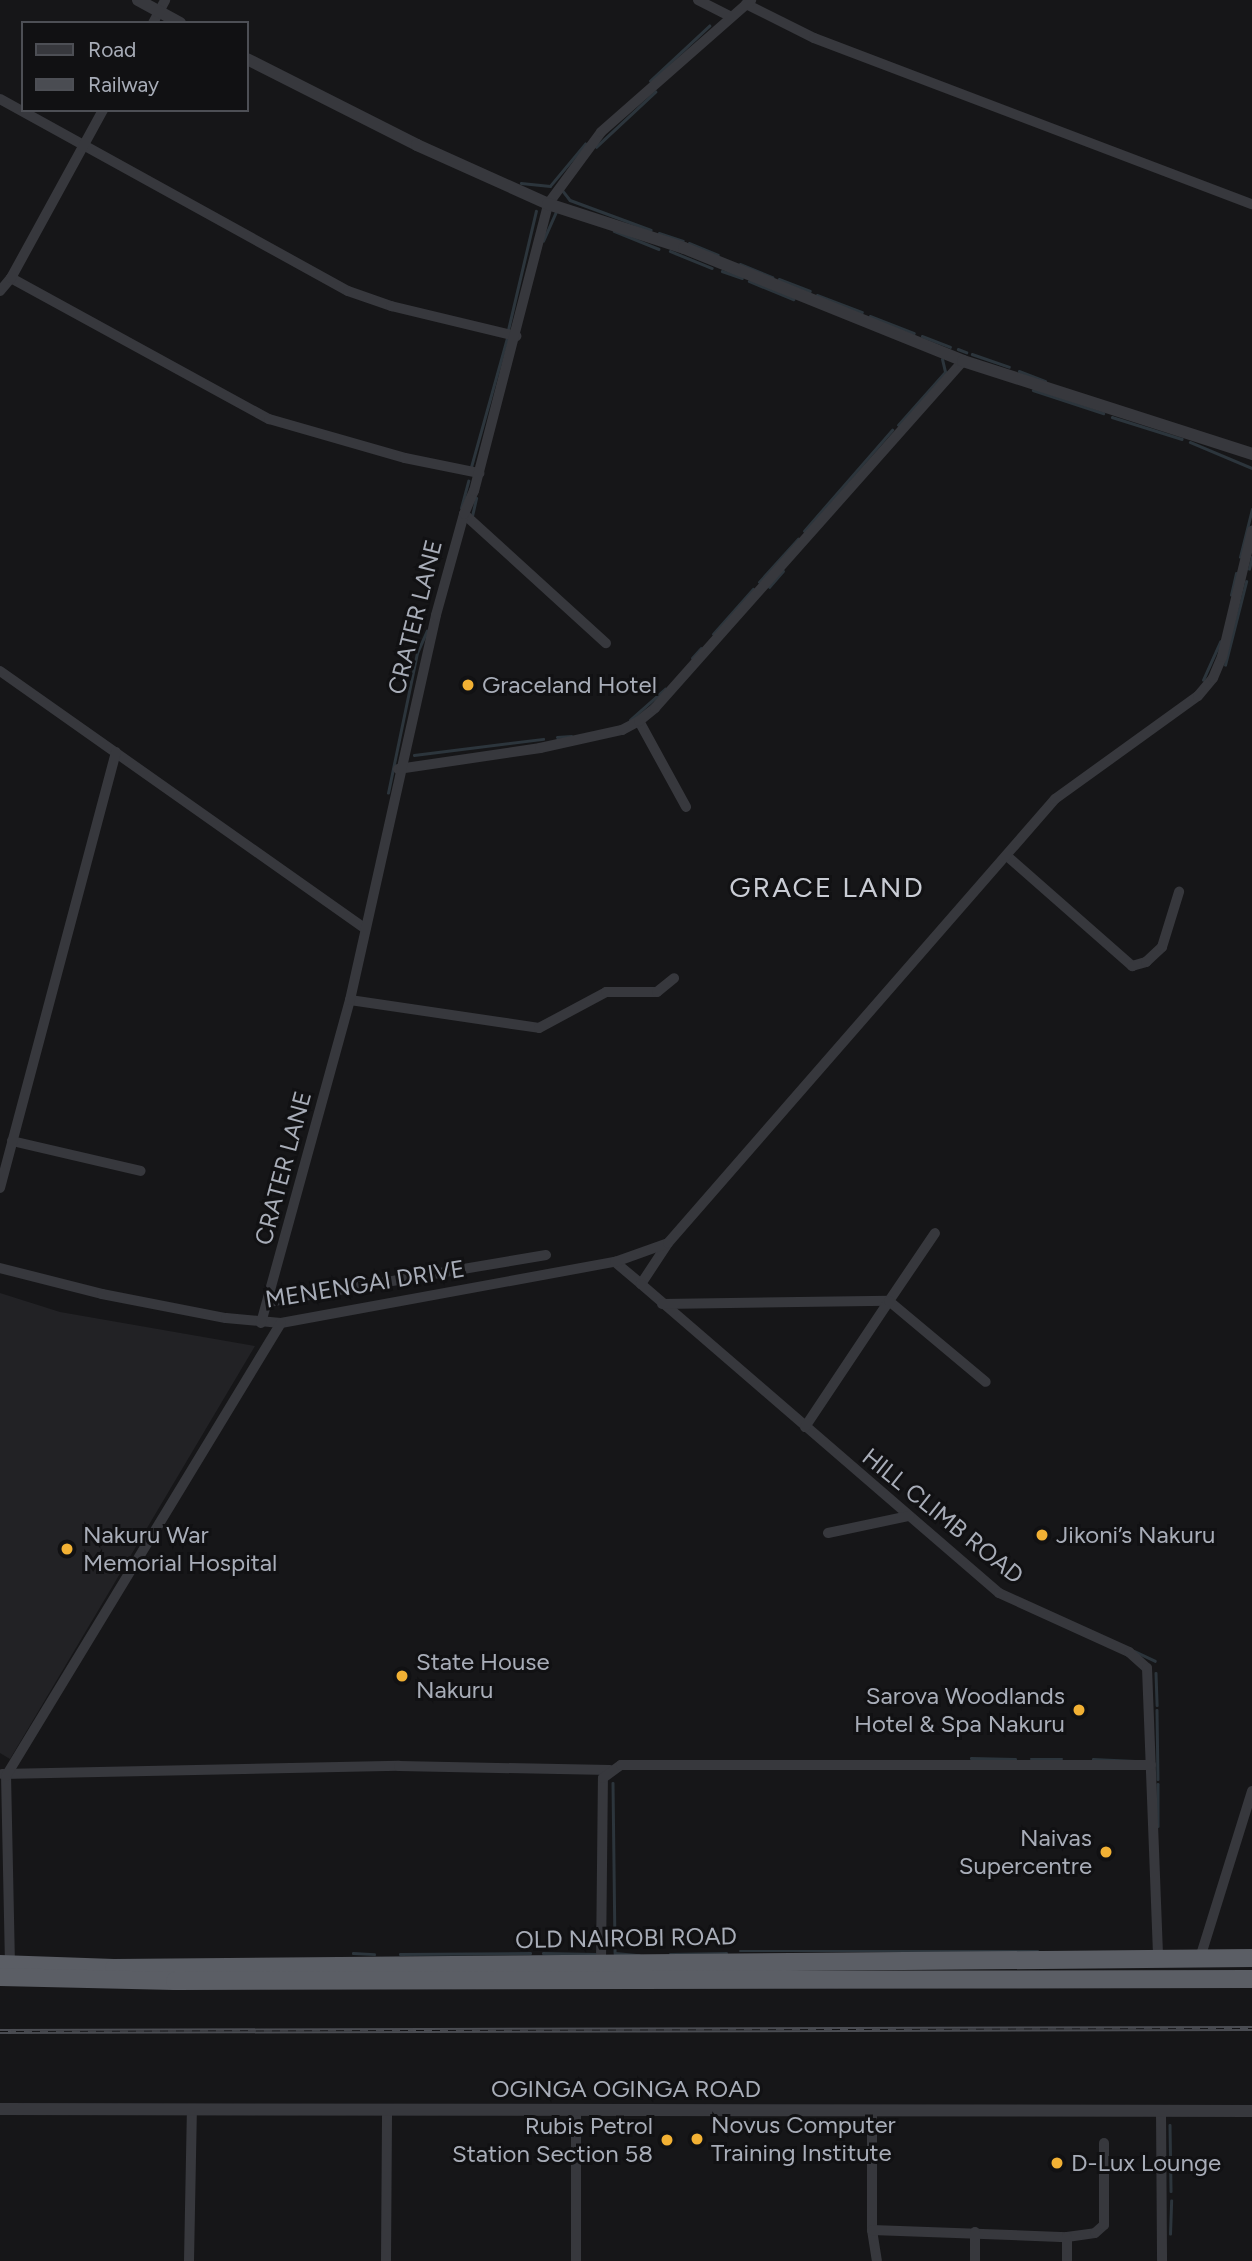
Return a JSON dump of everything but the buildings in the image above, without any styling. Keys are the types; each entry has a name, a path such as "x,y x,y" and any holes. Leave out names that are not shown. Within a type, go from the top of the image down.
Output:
{"highway":[{"name":"OLD NAIROBI ROAD","path":"3,1969 1252,1958"},
{"name":"OLD NAIROBI ROAD","path":"3,1969 163,1981 1252,1979"}],"street":[{"path":"138,0 176,21"},
{"path":"698,0 732,17"},
{"path":"749,2 814,38 1252,204"},
{"name":"CRATER LANE","path":"261,1323 350,1000 398,769 464,514 479,473 516,335 548,204 601,132 749,2"},
{"path":"248,60 417,145 548,204 684,248 963,361 1252,454"},
{"path":"0,99 21,111"},
{"path":"23,112 348,290 391,306 516,335"},
{"path":"0,291 12,278 102,112"},
{"path":"12,278 269,419 405,458 479,473"},
{"path":"398,769 540,748 622,730 639,722 963,361"},
{"path":"464,514 607,643"},
{"path":"641,1284 668,1243 1055,799 1198,696 1213,678 1223,657 1252,531"},
{"path":"0,671 364,928"},
{"path":"639,722 686,807"},
{"path":"0,1188 116,752"},
{"path":"1007,856 1132,966 1146,962 1162,947 1179,892"},
{"path":"350,1000 539,1028 606,992 657,992 674,978"},
{"path":"12,1142 141,1171"},
{"path":"805,1427 935,1233"},
{"name":"MENENGAI DRIVE","path":"0,1268 102,1294 261,1323 281,1323 615,1262 668,1243"},
{"path":"268,1303 546,1255"},
{"name":"HILL CLIMB ROAD","path":"615,1262 1004,1597 1140,1661 1150,1676 1158,1957"},
{"path":"662,1304 889,1301 986,1382"},
{"path":"3,1969 3,1774 281,1323"},
{"path":"828,1534 909,1516"},
{"path":"601,1962 603,1778 610,1770 621,1765 1151,1765"},
{"path":"3,1774 399,1766 610,1770"},
{"path":"1200,1958 1252,1791"},
{"name":"OGINGA OGINGA ROAD","path":"0,2109 1252,2111"},
{"path":"189,2261 192,2109"},
{"path":"872,2109 872,2230 877,2261"},
{"path":"386,2261 387,2110"},
{"path":"576,2110 576,2261"},
{"path":"1161,2110 1162,2261"},
{"path":"872,2230 1067,2237 1095,2233 1104,2225 1104,2143"},
{"path":"975,2232 975,2261"},
{"path":"1067,2237 1067,2261"}],"shaded area":[{"name":"Nakuru War Memorial Hospital","path":"0,1293 60,1312 255,1346 10,1759 0,1753"}],"waterway":[{"path":"650,81 709,26"},
{"path":"596,147 655,92"},
{"path":"521,183 550,186 585,144"},
{"path":"563,191 570,200 651,230"},
{"path":"508,330 536,211"},
{"path":"543,241 556,212"},
{"path":"614,231 659,249"},
{"path":"659,233 683,241"},
{"path":"689,243 718,255"},
{"path":"670,251 712,268"},
{"path":"740,264 773,277"},
{"path":"722,271 742,278"},
{"path":"779,279 810,291"},
{"path":"749,281 793,299"},
{"path":"817,295 862,312"},
{"path":"870,316 914,333"},
{"path":"922,336 950,347"},
{"path":"471,467 507,338"},
{"path":"958,349 966,352"},
{"path":"972,354 1009,367"},
{"path":"898,425 945,372 942,359"},
{"path":"1019,371 1045,381"},
{"path":"1033,390 1103,413"},
{"path":"1112,417 1182,439"},
{"path":"804,531 892,430"},
{"path":"1190,442 1252,468"},
{"path":"461,508 468,481"},
{"path":"472,516 476,498"},
{"path":"1240,557 1252,509"},
{"path":"759,582 798,539"},
{"path":"1249,569 1252,557"},
{"path":"769,587 783,571"},
{"path":"1231,595 1236,574"},
{"path":"1225,665 1246,582"},
{"path":"713,634 753,589"},
{"path":"388,793 417,653 427,631"},
{"path":"1203,680 1220,642"},
{"path":"692,658 701,648"},
{"path":"630,720 665,689"},
{"path":"557,737 571,736"},
{"path":"414,755 543,739"},
{"path":"1134,1651 1155,1661"},
{"path":"1156,1673 1157,1705"},
{"path":"1157,1710 1158,1779"},
{"path":"971,1758 1015,1759"},
{"path":"1031,1759 1062,1759"},
{"path":"1093,1759 1135,1761"},
{"path":"613,1783 615,1953 639,1955"},
{"path":"1158,1784 1158,1826"},
{"path":"740,1951 1038,1951"},
{"path":"353,1953 374,1954"},
{"path":"400,1954 530,1953"},
{"path":"543,1953 596,1954"},
{"path":"670,1954 726,1953"},
{"path":"1170,2125 1171,2191"},
{"path":"1170,2234 1171,2201"}],"railway":[{"path":"0,2031 1252,2028"}],"place":[{"name":"Graceland Hotel","path":"468,685"},
{"name":"Jikoni’s Nakuru","path":"1042,1535"},
{"name":"Nakuru War Memorial Hospital","path":"67,1549"},
{"name":"State House Nakuru","path":"402,1676"},
{"name":"Sarova Woodlands Hotel & Spa Nakuru","path":"1079,1710"},
{"name":"Naivas Supercentre","path":"1106,1852"},
{"name":"Novus Computer Training Institute","path":"697,2139"},
{"name":"Rubis Petrol Station Section 58","path":"667,2140"},
{"name":"D-Lux Lounge","path":"1057,2163"}],"district":[{"name":"GRACE LAND","path":"827,887"}]}
